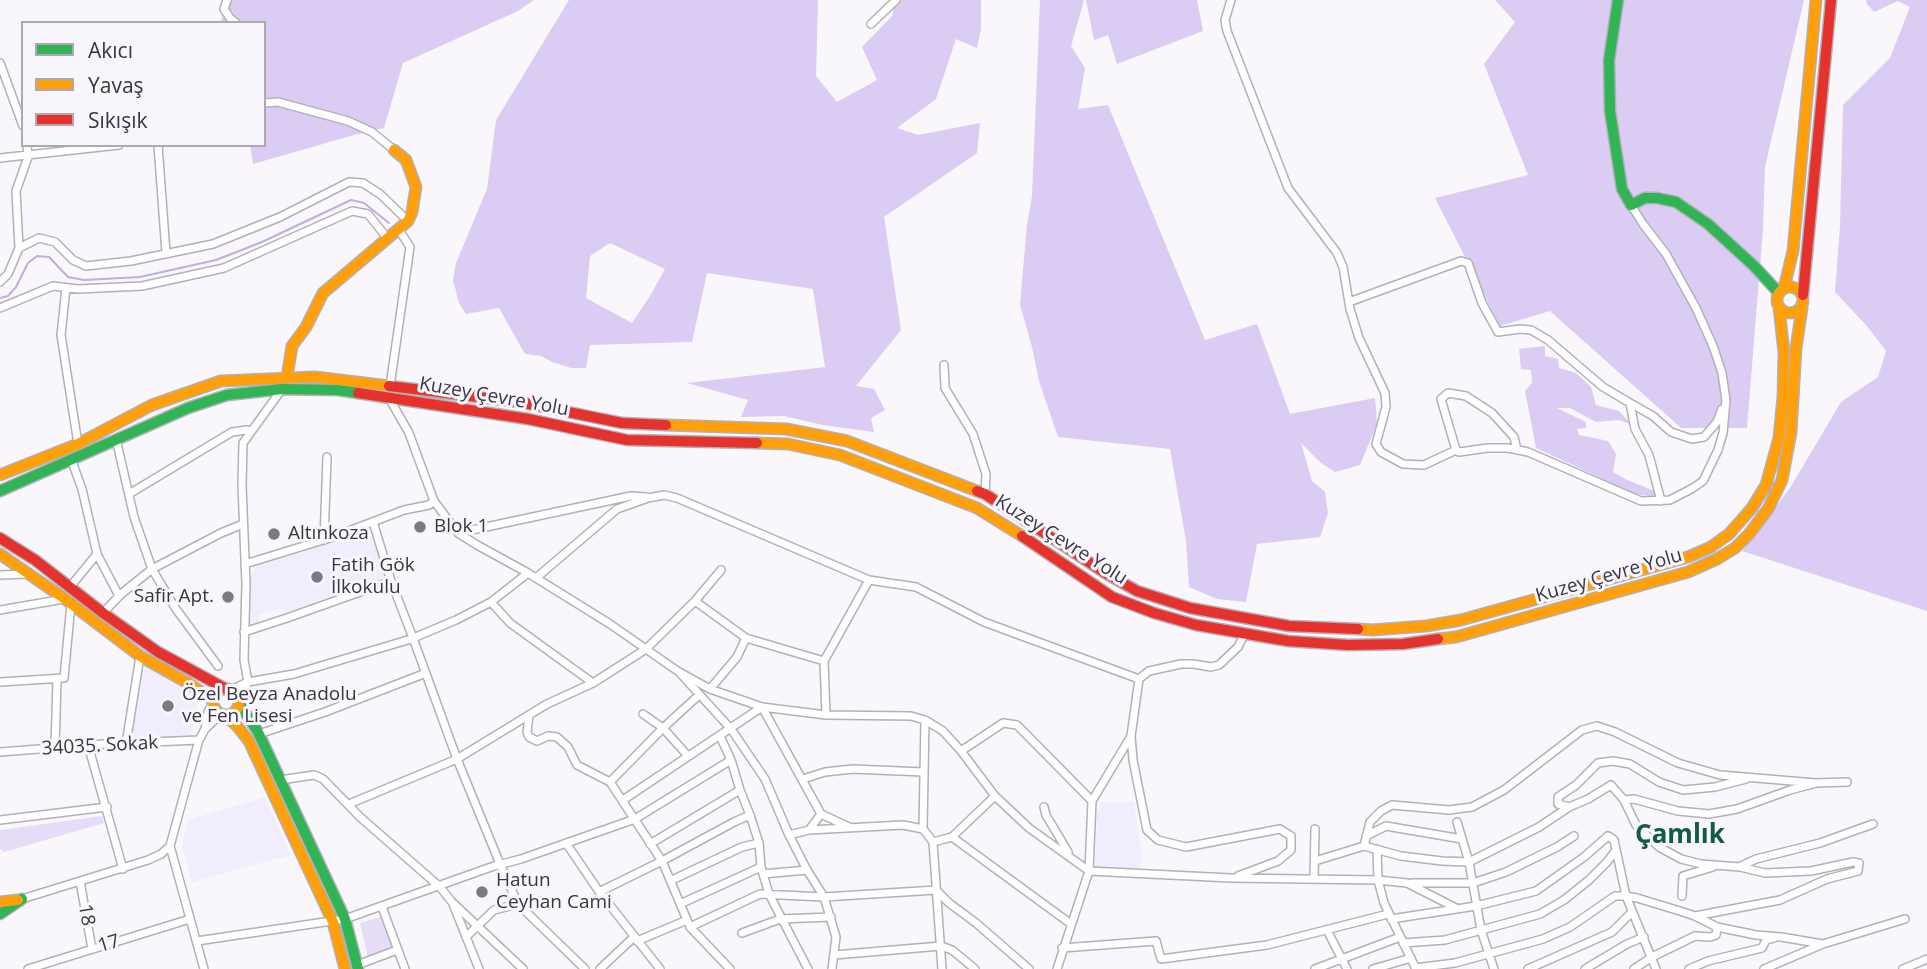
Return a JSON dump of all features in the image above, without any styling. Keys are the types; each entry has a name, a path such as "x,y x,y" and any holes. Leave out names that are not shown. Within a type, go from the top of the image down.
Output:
{"main road":[{"path":"1618,0 1609,60 1611,111 1622,189 1631,205 1645,198 1676,202 1708,224 1781,291"},
{"path":"1816,0 1793,251 1777,300 1782,311 1790,314 1799,311 1804,304 1831,0"},
{"path":"287,377 292,346 306,327 323,293 408,222 416,187 406,160 394,150"},
{"path":"1781,291 1795,288 1803,295"},
{"name":"Kuzey Çevre Yolu","path":"0,474 78,444 152,405 221,381 315,376 519,402 622,423 786,429 847,441 985,494 1137,591 1190,608 1289,626 1396,628 1461,620 1688,557 1729,534 1752,508 1766,485 1779,438 1784,353 1779,307"},
{"name":"Kuzey Çevre Yolu","path":"0,491 188,408 227,395 282,389 338,390 528,419 627,440 788,444 840,455 977,508 1112,597 1154,613 1196,625 1288,641 1404,644 1456,637 1688,572 1735,548 1768,509 1782,480 1791,432 1802,307"},
{"path":"0,538 35,560 158,652 234,692 259,734 345,919 357,967"},
{"path":"0,554 140,656 188,683 213,701 215,709 237,726 249,741 332,922 345,969"},
{"path":"213,701 218,691 229,689"},
{"path":"223,714 236,710 239,701"},
{"path":"0,902 22,899"},
{"path":"0,914 22,899"}],"street":[{"path":"227,0 224,9 234,21"},
{"path":"871,24 895,0"},
{"path":"1231,0 1225,20 1227,31 1273,150 1288,188 1337,253 1343,267 1349,302 1360,338 1385,393 1386,407 1376,444 1381,452 1403,464 1424,465 1456,450 1517,450 1528,452 1641,501 1670,500 1703,481 1723,433 1726,400 1722,373 1696,308 1666,254 1631,205"},
{"path":"0,63 21,121"},
{"path":"266,103 278,102 348,121 372,132 394,150"},
{"path":"0,282 8,274 19,248 16,191 28,156 27,147"},
{"path":"0,158 102,147"},
{"path":"158,147 166,253"},
{"path":"19,248 39,238 55,242 73,260 86,266 131,261 224,239 280,217 349,181 363,183 380,194 408,222"},
{"path":"0,308 52,286 66,289 142,286 224,268 352,211 368,214 388,239"},
{"path":"390,386 410,247 399,230"},
{"path":"1349,302 1461,261 1468,263 1482,303 1498,332 1531,330 1548,340 1602,387 1653,416 1671,432 1692,439 1704,438 1717,422 1726,400"},
{"path":"66,289 61,335 78,444"},
{"path":"944,365 945,388 973,434 982,460 986,474 985,494"},
{"path":"239,701 248,682 244,660 243,443 282,389"},
{"path":"1456,450 1441,399 1448,393 1466,396 1492,413 1514,437 1517,450"},
{"path":"389,398 409,433 434,501 458,533 528,573 610,624 679,673 710,689 762,708 826,715 911,716 925,720 943,731 995,796 1029,828 1089,871 1231,878 1474,883 1506,872 1574,836"},
{"path":"1630,402 1635,429 1649,455 1661,501"},
{"path":"129,494 232,432 251,431"},
{"path":"116,439 134,517 152,569 176,609 218,666"},
{"path":"324,540 327,457"},
{"path":"71,459 82,489 97,554 119,596"},
{"path":"536,578 617,509 664,495 677,498 869,580 916,587 984,622 1139,679"},
{"path":"458,533 631,496 648,498"},
{"path":"245,564 324,540 404,510 429,505 434,501"},
{"path":"373,522 391,581 457,759 518,904 585,969"},
{"path":"103,613 152,569 243,524"},
{"path":"70,587 97,554"},
{"path":"349,804 457,759 547,704 593,683 646,649 695,601 721,570"},
{"path":"229,689 248,682 294,674 413,638 491,602 528,573"},
{"path":"0,575 30,574"},
{"path":"826,715 824,661 869,580"},
{"path":"244,632 391,581"},
{"path":"0,610 68,601 64,678 0,682"},
{"path":"695,601 746,638 824,661"},
{"path":"491,602 510,623 593,683"},
{"path":"1231,878 1278,861 1291,850 1291,836 1280,830 1186,848 1158,840 1147,830 1131,736 1139,679 1149,671 1181,664 1211,667 1219,665 1238,647 1244,635"},
{"path":"710,689 737,657 746,638"},
{"path":"126,744 140,656"},
{"path":"259,734 426,673"},
{"path":"679,673 731,729 765,779 789,835 824,897 831,916 836,937 832,969"},
{"path":"55,748 57,680"},
{"path":"610,782 699,695"},
{"path":"204,969 170,846 199,740 213,701"},
{"path":"623,800 762,708"},
{"path":"762,708 821,814 853,828"},
{"path":"205,729 223,714"},
{"path":"643,714 663,728 688,756"},
{"path":"529,716 529,737 537,741 548,736 558,737 568,747 577,765 610,782 663,861 688,923 730,969"},
{"path":"923,830 925,720"},
{"path":"961,751 1003,723 1017,725 1092,801"},
{"path":"1364,846 1370,822 1392,805 1449,810 1472,807 1504,790 1582,730 1597,726 1678,763 1720,775 1816,783 1847,782"},
{"path":"720,736 731,760 759,843 762,871 769,894 808,969"},
{"path":"1056,969 1089,871 1092,801 1131,736"},
{"name":"34035. Sokak","path":"0,752 199,740"},
{"path":"88,745 123,869"},
{"path":"197,941 332,922 440,887 635,819 731,760"},
{"path":"1569,807 1558,804 1558,797 1576,785 1598,764 1605,762 1630,764 1659,782 1683,790 1715,787 1753,777"},
{"path":"803,779 825,772 853,769 923,772"},
{"path":"280,779 314,775 323,779 360,817 440,887 452,902 523,969"},
{"path":"1624,800 1634,799 1678,811 1709,814 1737,809 1816,783"},
{"path":"1315,861 1364,846 1401,856 1469,862 1539,827 1569,807 1611,785 1624,800 1636,825 1659,847 1681,859 1740,866 1765,873 1811,872 1859,863 1858,871 1826,879 1780,900 1695,916"},
{"path":"650,844 740,790"},
{"path":"933,842 952,837 995,796"},
{"path":"0,820 107,807"},
{"path":"1044,807 1070,856"},
{"path":"808,830 821,814"},
{"path":"599,892 750,815"},
{"path":"1457,822 1474,883 1475,906 1481,930 1494,969"},
{"path":"1740,866 1756,859 1820,844 1873,824"},
{"path":"789,835 808,830 903,825 923,830 933,842 942,969"},
{"path":"1366,836 1387,826 1462,839"},
{"path":"1314,879 1315,829"},
{"path":"1161,959 1266,945 1390,916 1475,906 1536,891 1584,857 1608,836 1614,840 1626,896 1656,969"},
{"path":"952,837 1070,924"},
{"path":"566,843 599,892 660,969"},
{"path":"672,880 742,847 759,843"},
{"path":"22,899 123,869 161,854 170,846"},
{"path":"1377,849 1378,880 1390,916 1415,969 1455,963 1543,939 1570,927 1615,896 1626,896 1695,916 1717,928 1823,944"},
{"path":"1315,969 1402,940 1445,940 1540,914 1564,900 1589,880 1616,850"},
{"path":"1682,896 1683,876 1720,865"},
{"path":"680,904 762,871 807,870"},
{"name":"18","path":"80,881 92,949"},
{"path":"1407,883 1456,908"},
{"path":"600,969 635,939 688,923 760,894 824,897 936,891 1029,969"},
{"path":"452,902 478,969"},
{"path":"466,937 494,910 518,904"},
{"path":"383,906 405,969"},
{"path":"1528,969 1612,932 1632,912"},
{"path":"742,933 780,919 831,916"},
{"name":"17","path":"28,969 190,919"},
{"path":"1765,969 1823,944 1905,919"},
{"path":"1634,969 1695,936 1710,937 1716,934 1717,928"},
{"path":"1327,930 1347,969"},
{"path":"1585,969 1644,937"},
{"path":"1689,969 1708,961 1762,948 1766,940 1781,937"},
{"path":"1062,948 1156,941 1163,969"},
{"path":"834,954 941,946 953,950 975,969"},
{"path":"357,967 369,965 397,950"},
{"path":"1373,969 1411,958"},
{"path":"1903,969 1927,959"}],"shaded area":[{"path":"224,0 534,0 518,11 403,63 384,128 253,164 250,147 266,147 266,21 221,21"},
{"path":"569,0 818,0 816,76 837,102 877,80 862,47 893,15 894,0 981,0 981,29 977,48 956,39 936,99 897,128 918,135 980,123 977,153 884,217 901,330 856,386 874,389 885,410 871,418 874,432 784,416 741,417 748,400 687,383 825,367 813,289 707,273 692,342 590,345 586,368 571,368 541,356 525,354 499,308 466,314 459,303 453,280 456,263 487,189 496,120","holes":["610,243 665,269 632,323 586,298 590,256"]},
{"path":"1040,0 1084,0 1071,46 1085,68 1078,109 1108,105 1205,340 1257,324 1290,414 1375,398 1377,424 1360,465 1335,472 1321,463 1301,443 1312,481 1325,492 1328,513 1320,537 1257,544 1246,602 1217,599 1189,587 1186,541 1170,449 1058,437 1039,381 1020,305 1032,196"},
{"path":"1086,0 1197,0 1203,31 1117,64 1108,35 1094,40"},
{"path":"1495,0 1804,0 1765,167 1763,229 1747,428 1681,428 1550,311 1500,326 1435,198 1528,175 1484,64 1515,22"},
{"path":"1866,0 1927,0 1927,611 1742,551 1790,488 1841,402 1878,377 1886,351 1835,292 1840,226 1843,105 1890,58 1910,7 1898,1 1874,12"},
{"path":"1545,346 1545,356 1558,359 1559,368 1576,373 1591,387 1596,405 1619,411 1632,425 1619,420 1596,422 1570,408 1557,408 1586,422 1586,428 1577,429 1579,435 1608,441 1616,454 1613,472 1657,492 1655,497 1635,494 1536,448 1525,391 1532,383 1531,370 1521,369 1519,349"},
{"name":"Fatih Gök İlkokulu","path":"362,533 371,536 387,576 287,612 283,608 258,615 259,621 250,623 249,580 257,566"},
{"path":"147,667 191,689 195,694 198,703 191,735 136,740 133,733 140,673"},
{"path":"265,797 291,855 192,882 182,846 188,820"},
{"path":"1100,802 1134,802 1142,855 1138,871 1095,868"},
{"path":"102,816 104,823 4,852 0,849 0,830"},
{"path":"383,916 395,949 368,958 360,923"}],"waterway":[{"path":"0,298 8,296 16,287 28,263 37,256 49,257 68,277 84,280 140,277 216,260 262,242 351,200 364,203 389,223"}],"traffic: fast":[{"path":"1618,0 1609,60 1610,111 1622,189 1631,205 1645,198 1676,202 1708,224 1779,293"},
{"path":"0,491 188,408 227,395 282,389 358,393"},
{"path":"239,703 258,732 345,919 358,969"},
{"path":"0,914 22,899"}],"traffic: slow":[{"path":"1784,288 1793,251 1816,0"},
{"path":"287,377 292,346 306,327 323,293 408,221 416,187 406,160 394,150"},
{"path":"1790,287 1799,291 1803,300 1799,309 1790,313 1781,309 1777,300 1781,291 1790,287"},
{"path":"1358,629 1426,626 1461,620 1688,557 1711,547 1729,534 1752,508 1766,485 1779,438 1784,353 1779,307"},
{"path":"1438,639 1456,637 1688,572 1735,548 1768,509 1782,480 1791,432 1796,348 1802,308"},
{"path":"0,475 78,444 152,405 221,381 315,377 389,386"},
{"path":"666,425 786,429 847,441 977,491"},
{"path":"757,443 788,444 840,455 977,508 1022,536"},
{"path":"0,554 140,656 213,700"},
{"path":"226,689 235,693 239,702 235,711 226,715 217,711 213,702 217,693 226,689"},
{"path":"225,715 249,741 333,922 345,969"},
{"path":"0,902 18,900"}],"traffic: jam":[{"path":"1803,295 1831,0"},
{"path":"389,386 519,402 622,423 666,425"},
{"path":"358,393 528,419 627,440 757,443"},
{"path":"977,491 1137,591 1190,608 1289,626 1358,629"},
{"path":"1022,536 1112,597 1196,625 1288,641 1348,645 1403,644 1438,639"},
{"path":"0,538 35,560 158,652 226,689"}],"place":[{"name":"Blok 1","path":"420,527"},
{"name":"Altınkoza","path":"274,534"},
{"name":"Fatih Gök İlkokulu","path":"317,577"},
{"name":"Safir Apt.","path":"228,597"},
{"name":"Özel Beyza Anadolu ve Fen Lisesi","path":"168,706"},
{"name":"Hatun Ceyhan Cami","path":"482,892"}],"district":[{"name":"Çamlık","path":"1680,836"}]}
